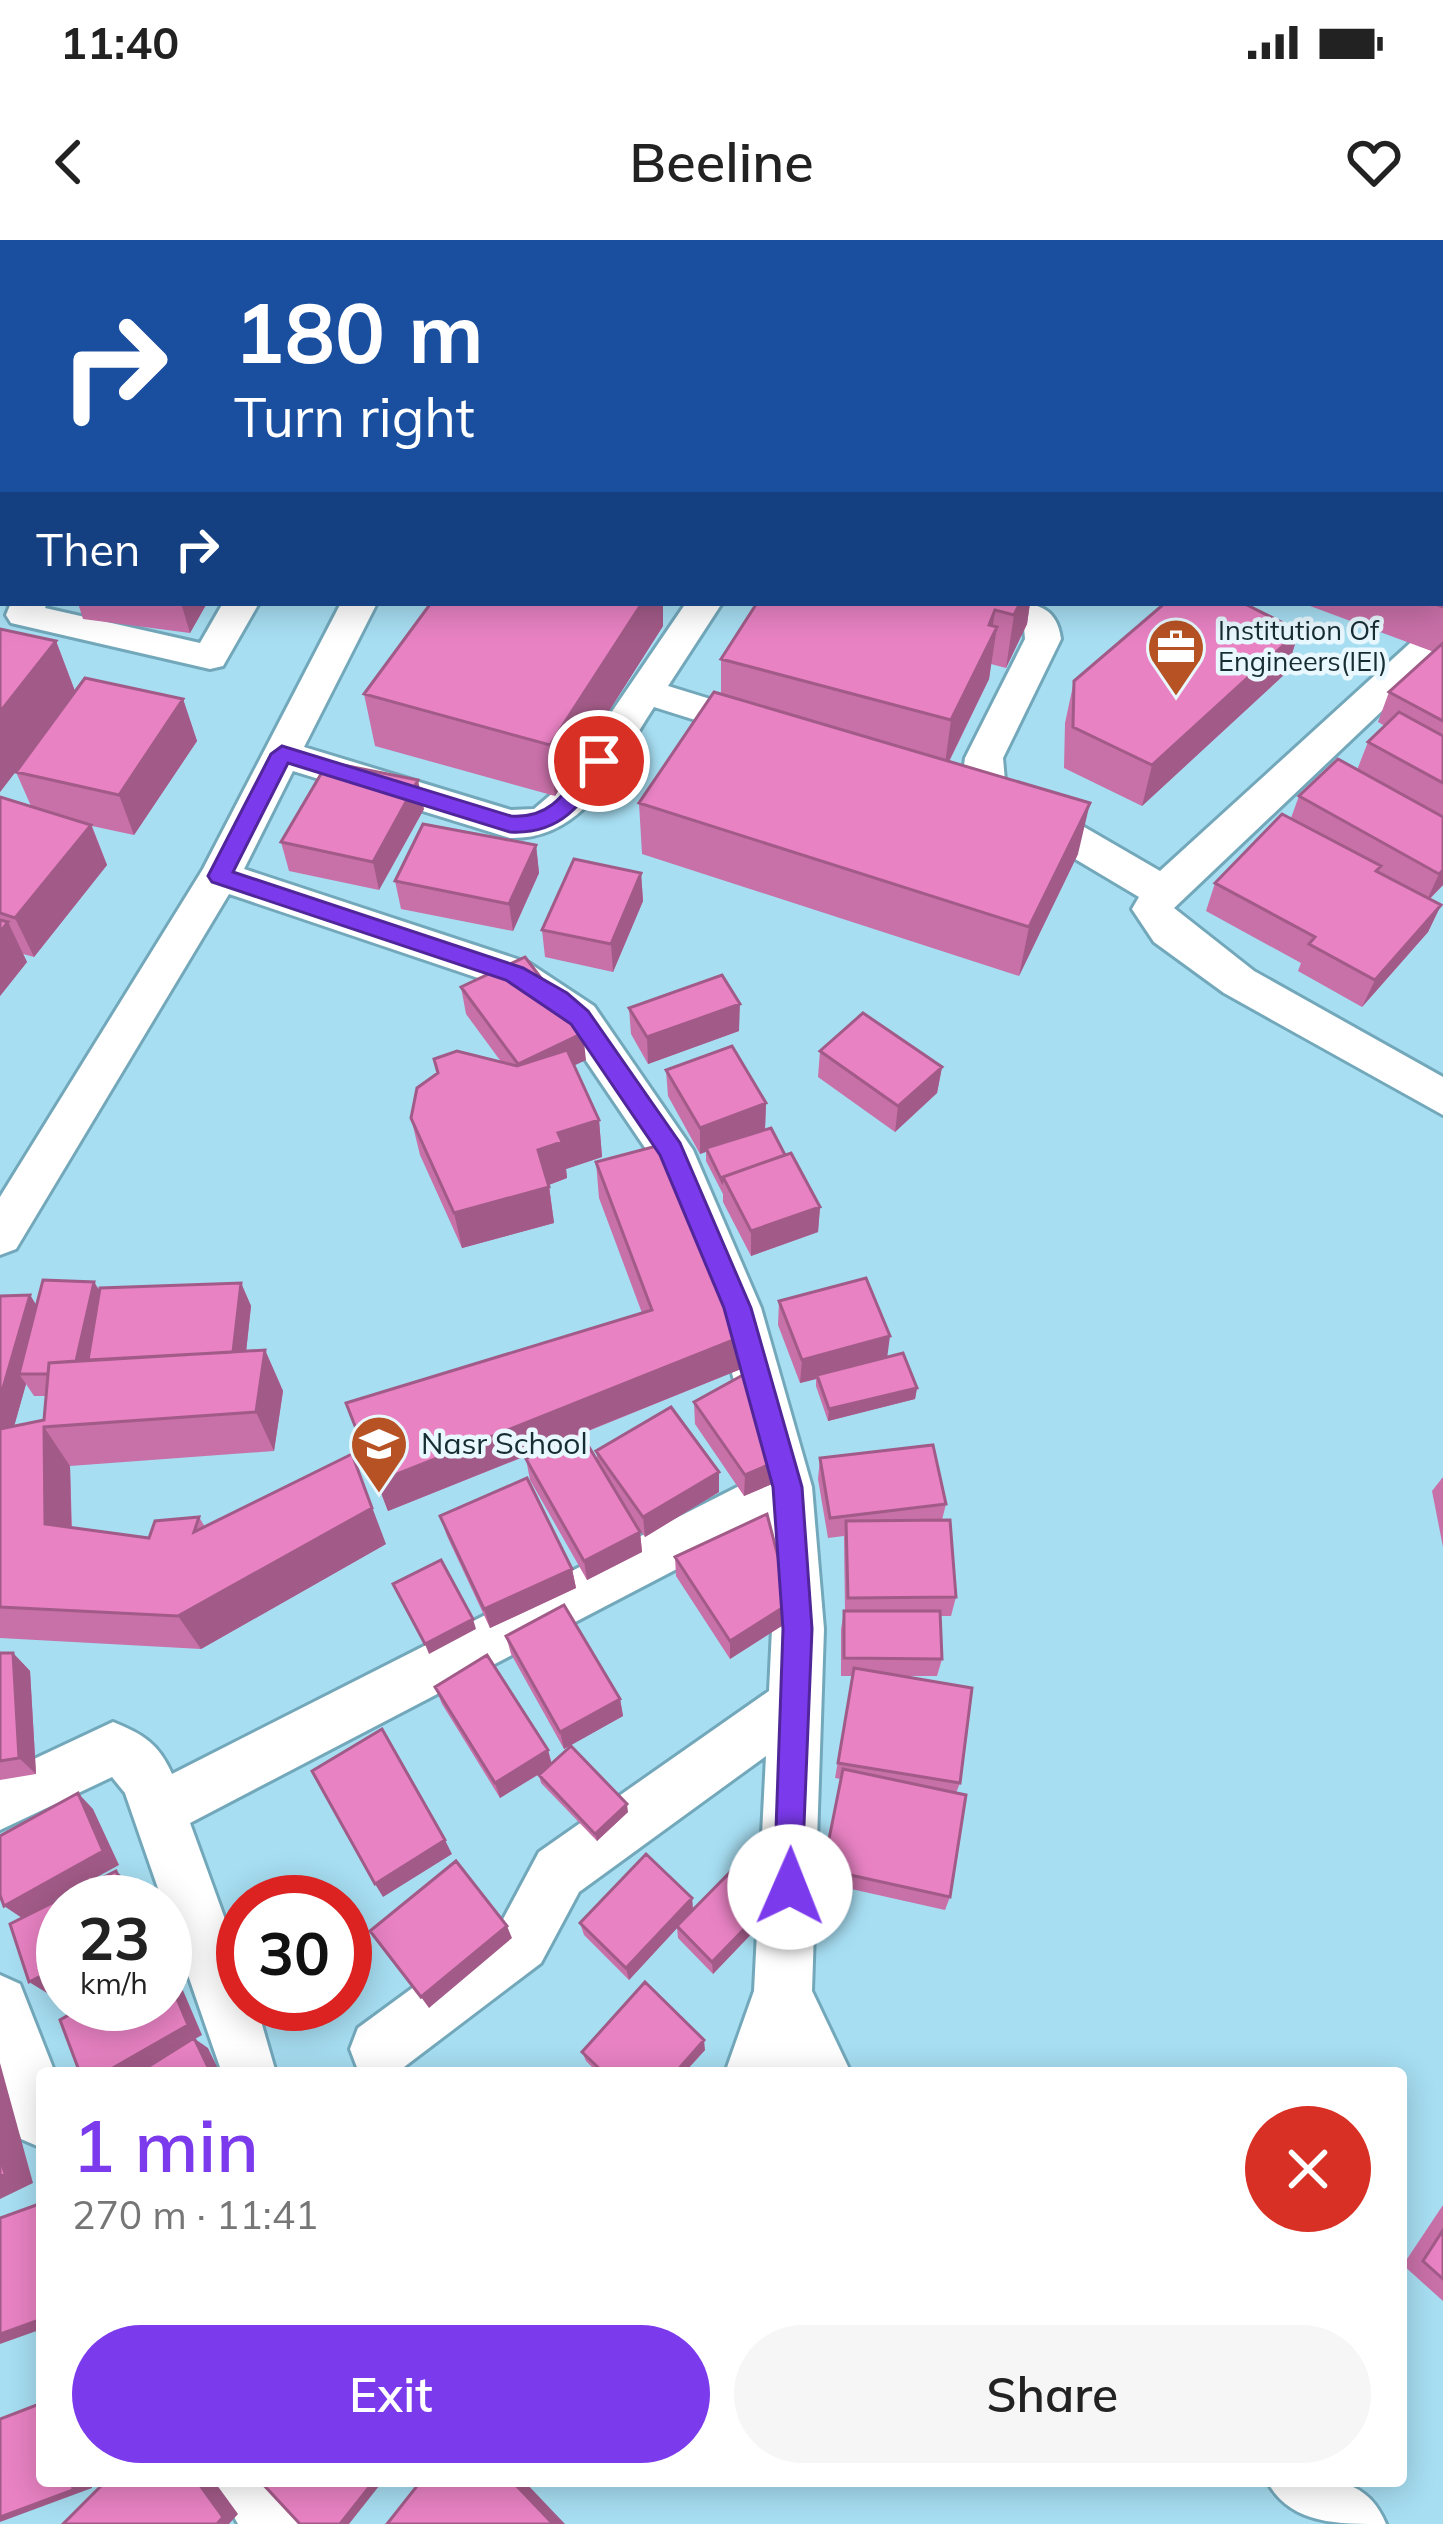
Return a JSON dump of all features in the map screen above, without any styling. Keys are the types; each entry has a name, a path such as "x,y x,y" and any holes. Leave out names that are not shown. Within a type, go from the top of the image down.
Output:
{"highway":[{"path":"1411,606 1443,618"}],"street":[{"path":"28,606 24,615 210,657 239,606"},
{"path":"0,1236 220,876 357,606"},
{"path":"282,754 510,824 536,826 558,817 576,795 702,606"},
{"path":"1017,606 1041,623 1043,639 984,758 982,772 989,790 1163,892"},
{"path":"1443,633 1163,892 1152,909 1158,923 1181,942 1281,1007 1443,1098"},
{"path":"646,692 799,739"},
{"path":"951,784 1001,798"},
{"path":"220,876 514,974 579,1017 671,1150 738,1308 788,1487 798,1629 789,1932 783,1991 756,2067"},
{"path":"158,1810 788,1487"},
{"path":"380,2049 521,1943 559,1872 793,1706"},
{"path":"0,1803 112,1748 145,1772 249,2067"},
{"path":"783,1991 806,2050 818,2067"},
{"path":"0,2004 36,2102"},
{"path":"251,2487 278,2524"},
{"path":"1307,2487 1353,2524"}],"building":[{"path":"429,606 640,606 550,745 364,694"},
{"path":"755,606 1018,606 1014,615 995,610 989,625 997,627 951,720 721,659"},
{"name":"Institution Of Engineers(IEI)","path":"1162,606 1249,606 1299,631 1152,765 1073,727 1074,681"},
{"path":"0,629 56,641 0,712"},
{"path":"1443,643 1443,721 1389,692"},
{"path":"85,678 183,699 119,795 16,772"},
{"path":"714,692 1090,803 1029,927 639,803"},
{"path":"1399,712 1443,736 1443,783 1368,742"},
{"path":"1338,759 1443,817 1443,870 1439,874 1299,796"},
{"path":"328,762 418,780 373,862 281,842"},
{"path":"0,797 91,825 15,918 0,913"},
{"path":"1282,814 1381,866 1376,871 1441,905 1375,980 1309,944 1315,937 1215,883"},
{"path":"423,824 536,845 509,904 395,881"},
{"path":"574,859 641,873 611,944 542,930"},
{"path":"525,957 583,1033 518,1064 461,987"},
{"path":"722,975 740,1004 647,1037 629,1008"},
{"path":"863,1013 942,1067 898,1106 820,1051"},
{"path":"732,1046 766,1103 700,1128 666,1070"},
{"path":"567,1050 599,1120 558,1133 562,1142 538,1150 549,1187 454,1213 411,1118 417,1088 438,1073 434,1059 457,1051 517,1066"},
{"path":"771,1128 785,1155 722,1181 706,1148"},
{"path":"664,1144 751,1333 377,1482 346,1403 652,1310 596,1162"},
{"path":"791,1153 820,1207 751,1231 723,1177"},
{"path":"866,1278 890,1336 802,1360 779,1301"},
{"path":"43,1280 94,1282 76,1361 49,1363 48,1374 19,1374"},
{"path":"241,1283 233,1352 88,1360 100,1288"},
{"path":"30,1295 0,1398 0,1296"},
{"path":"265,1350 256,1412 44,1427 45,1524 149,1538 155,1521 199,1517 194,1532 352,1454 372,1508 178,1616 0,1607 0,1429 44,1420 49,1363"},
{"path":"903,1353 917,1388 829,1409 817,1375"},
{"path":"752,1370 773,1463 745,1475 694,1402"},
{"path":"671,1407 719,1472 643,1517 596,1451"},
{"path":"580,1432 640,1532 584,1561 526,1459"},
{"path":"933,1445 946,1504 830,1518 820,1458"},
{"path":"527,1478 572,1569 484,1609 440,1516"},
{"path":"767,1514 790,1603 730,1641 675,1557"},
{"path":"950,1520 956,1597 848,1598 846,1521"},
{"path":"441,1560 473,1619 425,1644 393,1584"},
{"path":"564,1605 620,1699 560,1732 506,1636"},
{"path":"844,1611 940,1611 942,1659 844,1658"},
{"path":"0,1653 13,1653 19,1758 0,1761"},
{"path":"487,1655 548,1750 495,1783 435,1687"},
{"path":"854,1668 972,1688 960,1783 838,1763"},
{"path":"382,1729 445,1840 375,1884 312,1771"},
{"path":"571,1746 627,1804 595,1834 539,1775"},
{"path":"843,1769 966,1795 950,1897 823,1869"},
{"path":"78,1793 103,1851 60,1875 36,1875 36,1888 4,1906 0,1836"},
{"path":"750,1852 785,1887 712,1962 677,1926"},
{"path":"646,1854 692,1898 626,1968 580,1923"},
{"path":"456,1861 507,1926 421,1997 372,1929"},
{"path":"36,1911 36,1978 29,1982 10,1924"},
{"path":"645,1982 704,2040 680,2067 598,2067 582,2052"},
{"path":"64,2031 178,2031 114,2067 78,2067"},
{"path":"194,2038 208,2067 148,2067"},
{"path":"36,2205 36,2321 0,2334 0,2218"},
{"path":"1443,2230 1443,2279 1423,2261"},
{"path":"36,2405 36,2487 73,2490 0,2517 0,2419"},
{"path":"100,2487 201,2487 223,2517 217,2524 63,2524"},
{"path":"266,2487 369,2487 340,2524 300,2524"},
{"path":"416,2487 518,2487 553,2524 387,2524"}],"place":[{"name":"Institution Of Engineers(IEI)","path":"1176,698"},
{"name":"Nasr School","path":"379,1495"}],"route":[{"path":"599,761 558,817 536,826 510,824 282,754 220,876 514,974 558,1000 579,1017 671,1150 738,1308 788,1487 798,1629 790,1887"}]}
